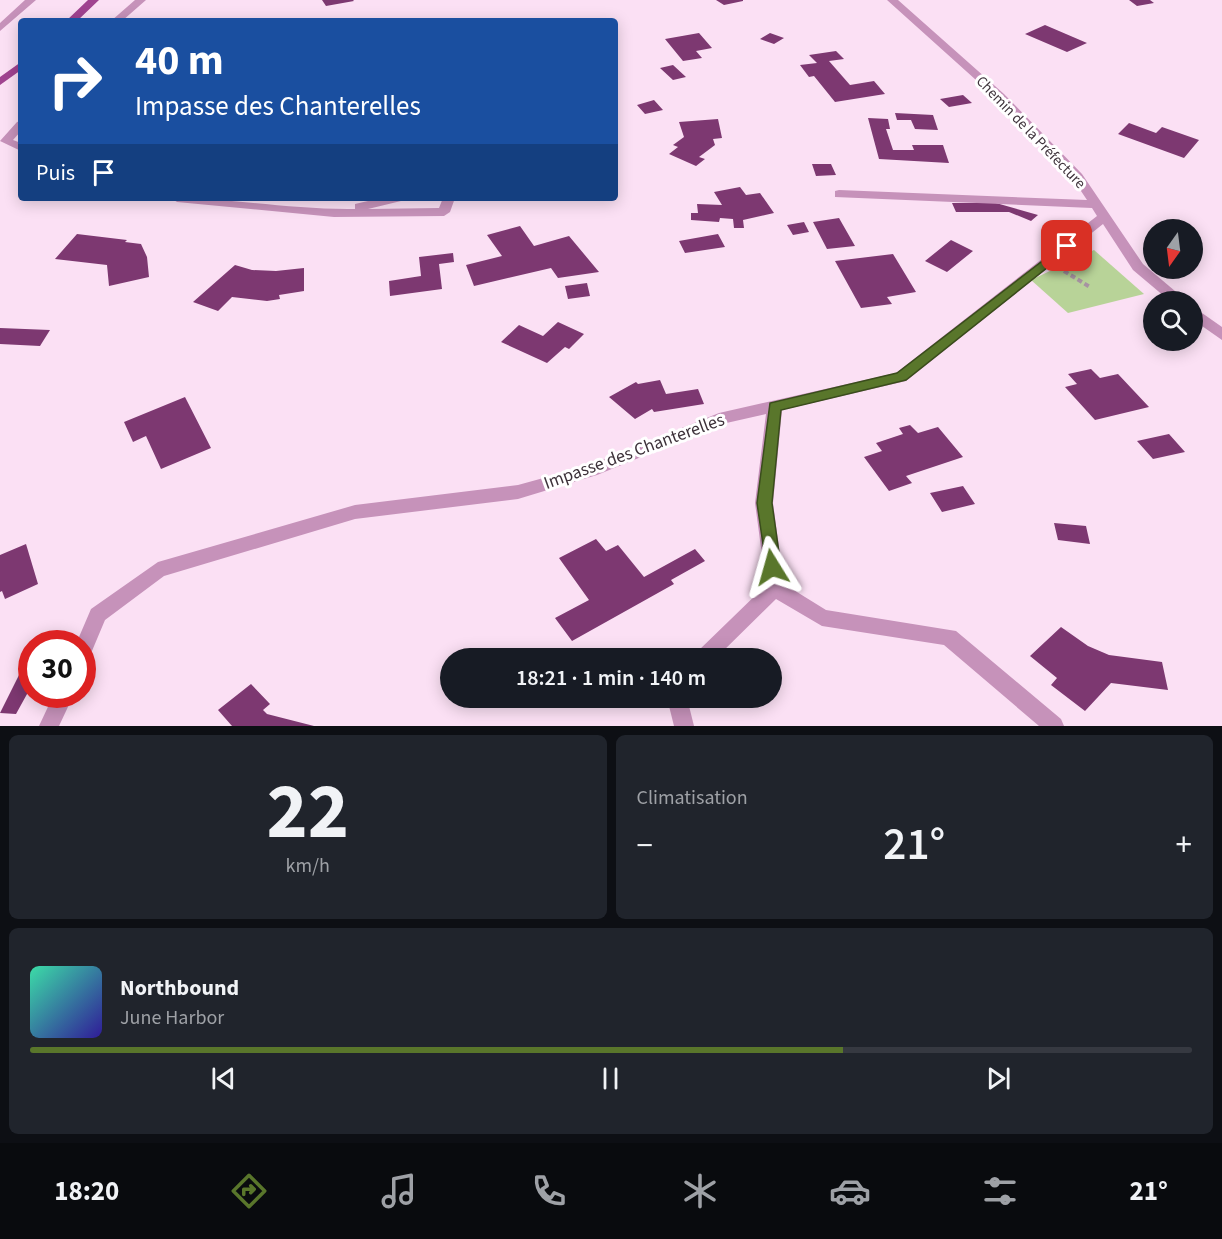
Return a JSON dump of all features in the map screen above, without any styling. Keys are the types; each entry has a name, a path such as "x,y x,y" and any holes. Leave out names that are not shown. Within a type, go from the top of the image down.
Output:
{"main road":[{"path":"74,18 94,0"},
{"path":"0,82 18,67"}],"street":[{"path":"0,28 30,0"},
{"path":"120,18 141,0"},
{"name":"Chemin de la Préfecture","path":"892,0 1000,96 1078,177 1138,267 1167,291"},
{"path":"3,144 18,127"},
{"path":"3,144 18,146"},
{"path":"839,195 1096,204"},
{"path":"208,201 334,213 444,212 447,201"},
{"path":"334,213 384,201"},
{"name":"Impasse des Chanterelles","path":"92,630 98,615 158,570 355,512 518,492 591,471 719,419 901,377 1104,216"},
{"path":"1203,320 1222,335"},
{"path":"775,406 764,503 775,588"},
{"path":"714,648 775,588"},
{"path":"775,588 822,618 949,636 1054,726"},
{"path":"49,726 57,708"},
{"path":"680,708 684,726"}],"path":[{"path":"1049,260 1089,287"}],"green space":[{"path":"1094,250 1143,294 1068,313 1031,280"}],"building":[{"path":"322,0 353,0 354,1 326,6"},
{"path":"716,0 743,0 743,1 724,5"},
{"path":"1129,0 1150,0 1154,3 1137,6"},
{"path":"1045,25 1087,43 1067,52 1025,34"},
{"path":"699,33 712,48 696,51 702,58 683,61 665,39"},
{"path":"770,33 784,38 774,44 760,39"},
{"path":"836,51 844,59 829,61 850,85 874,81 885,94 835,102 814,76 809,77 800,65 817,63 809,55"},
{"path":"673,65 686,77 673,80 660,68"},
{"path":"963,95 972,103 949,107 940,99"},
{"path":"654,100 663,110 645,114 637,105"},
{"path":"895,113 933,115 938,130 915,129 911,120 897,120"},
{"path":"868,118 888,119 890,129 886,129 893,150 914,150 912,145 943,145 949,163 879,159"},
{"path":"718,119 722,138 713,139 715,145 699,157 705,159 696,166 669,154 678,147 673,145 684,137 679,122"},
{"path":"1129,123 1156,133 1162,127 1199,140 1184,158 1118,134"},
{"path":"812,164 831,164 836,175 816,176"},
{"path":"740,187 746,195 760,193 774,213 743,220 744,228 734,228 733,219 720,218 719,222 691,220 691,213 698,213 697,204 722,205 714,192"},
{"path":"952,203 996,203 1038,215 1031,221 1009,212 956,212"},
{"path":"839,218 855,246 827,249 813,222"},
{"path":"804,222 809,232 793,235 787,225"},
{"path":"520,226 534,246 569,236 599,272 558,278 551,268 474,286 466,265 502,256 487,235"},
{"path":"77,234 141,244 147,257 149,277 109,286 107,265 55,259"},
{"path":"718,234 725,247 685,253 679,241"},
{"path":"951,240 973,251 947,272 925,261"},
{"path":"453,253 454,262 439,264 442,289 390,296 389,281 421,276 419,257"},
{"path":"893,254 916,292 887,297 892,304 861,308 835,261"},
{"path":"235,265 252,270 276,271 304,268 304,291 279,295 280,299 267,301 232,297 218,311 193,302"},
{"path":"587,283 590,296 568,299 565,286"},
{"path":"558,322 584,334 569,349 565,347 547,363 501,342 519,325 543,336"},
{"path":"0,328 50,330 40,346 0,344"},
{"path":"1091,369 1100,378 1118,374 1149,407 1095,420 1065,387 1077,384 1068,374"},
{"path":"660,380 666,394 698,389 704,404 654,412 652,409 635,419 609,397 636,382 638,384"},
{"path":"185,397 211,448 161,469 146,436 133,442 124,422"},
{"path":"910,425 918,433 938,427 963,457 906,476 912,483 889,491 864,457 882,451 876,443 903,434 899,428"},
{"path":"1169,434 1185,452 1153,459 1137,441"},
{"path":"963,486 975,504 942,512 930,493"},
{"path":"1054,523 1086,526 1090,544 1058,540"},
{"path":"596,539 606,551 618,545 644,577 695,549 705,561 671,580 674,584 572,641 555,618 589,600 559,558"},
{"path":"26,544 38,584 5,599 2,591 0,592 0,555"},
{"path":"1061,627 1088,646 1109,655 1162,662 1168,690 1111,683 1085,711 1051,685 1057,678 1030,656"},
{"path":"18,677 19,708 16,714 0,713"},
{"path":"251,684 270,704 263,710 267,714 314,726 232,726 218,710"}],"route":[{"path":"772,567 764,503 775,406 901,377 1067,246"}]}
